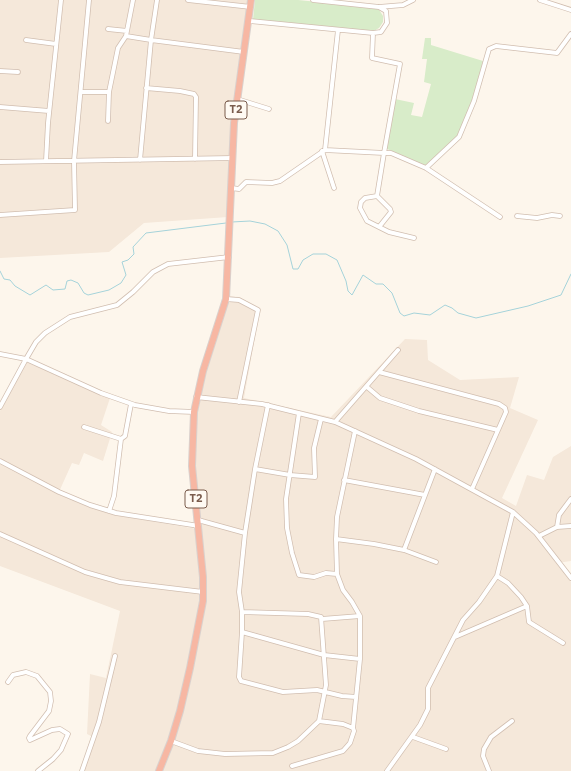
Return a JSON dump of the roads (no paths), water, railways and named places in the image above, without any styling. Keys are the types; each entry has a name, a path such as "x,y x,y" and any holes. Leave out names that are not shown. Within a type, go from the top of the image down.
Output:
{"highway":[{"name":"T2","path":"159,771 171,741 190,668 203,592 204,577 192,466 194,412 196,397 226,299 234,123 250,21 251,3"}],"street":[{"path":"46,161 49,111 61,0"},
{"path":"0,215 75,210 74,161 90,0"},
{"path":"108,121 109,92 118,48 127,34 133,0"},
{"path":"140,160 150,40 157,0"},
{"path":"188,0 251,3"},
{"path":"313,0 379,7 403,5 413,0"},
{"path":"540,0 571,10"},
{"path":"250,21 373,33 381,32 387,23 386,11 379,7"},
{"path":"108,30 150,40 244,52"},
{"path":"334,188 324,151 338,30"},
{"path":"373,33 372,58 400,64 377,196"},
{"path":"426,168 459,137 474,101 489,49 496,46 557,53 571,34"},
{"path":"26,40 56,44"},
{"path":"0,71 18,72"},
{"path":"146,88 180,91 194,94 196,97 195,159"},
{"path":"81,92 109,92"},
{"path":"237,99 269,109"},
{"path":"0,107 49,111"},
{"path":"231,188 239,189 246,182 272,183 280,181 324,151 384,154 391,153 426,168 500,217"},
{"path":"0,162 233,158"},
{"path":"377,196 365,198 361,202 360,208 367,221 389,232 414,238"},
{"path":"377,196 388,206 391,212 379,226"},
{"path":"517,216 537,218 552,215 560,216"},
{"path":"0,407 36,342 45,332 70,317 117,305 133,292 153,272 168,264 229,257"},
{"path":"226,299 239,300 258,310 239,402"},
{"path":"335,422 398,350"},
{"path":"0,354 26,359 102,393 131,404 169,411 194,412"},
{"path":"379,372 505,408 506,412 472,489"},
{"path":"367,387 380,398 419,412 498,430"},
{"path":"196,397 268,405 335,422 435,469 513,512 539,536 571,578"},
{"path":"109,511 114,496 121,439 125,436 131,404"},
{"path":"268,405 255,469 245,533 239,592 242,612 239,677 241,681 283,692 317,690 342,696 356,697"},
{"path":"299,413 286,499 287,528 292,553 299,575 314,577 326,573 337,574"},
{"path":"255,469 290,475 315,477 314,448 321,419"},
{"path":"84,427 121,439"},
{"path":"292,766 343,751 350,743 354,731 353,728 360,660 360,616 343,590 337,574 336,539 337,517 354,431"},
{"path":"0,461 59,492 109,511 198,523 245,533"},
{"path":"404,550 435,469"},
{"path":"344,480 425,495"},
{"path":"556,527 560,515 571,499"},
{"path":"386,771 413,737 428,709 428,688 463,620 479,602 497,576 513,512"},
{"path":"539,536 556,527 571,526"},
{"path":"0,534 85,572 120,582 203,592"},
{"path":"336,539 404,550 436,562"},
{"path":"497,576 508,583 527,606 529,622 563,643"},
{"path":"455,637 527,606"},
{"path":"242,612 308,614 321,617 322,619 360,616"},
{"path":"171,741 198,751 225,754 273,753 298,741 319,721 321,706 326,692 322,619"},
{"path":"242,632 324,655 360,660"},
{"path":"82,771 99,722 115,656"},
{"path":"8,682 13,675 26,672 36,676 50,692 51,701 49,711 30,736 30,740 52,730 60,729 68,734 61,750 53,759 38,771"},
{"path":"319,721 343,724 353,728"},
{"path":"489,771 483,756 484,749 491,737 512,721"},
{"path":"413,737 446,749"}],"waterway":[{"path":"232,222 250,221 265,224 278,231 287,245 293,269 298,269 303,260 313,254 326,254 337,260 346,281 348,291 352,295 363,275 376,284 383,284 392,293 400,313 404,316 414,313 430,315 445,305 458,313 476,318 528,306 561,295 571,274"},
{"path":"0,271 4,279 10,280 15,286 30,295 46,285 53,290 65,289 67,281 71,280 78,283 84,293 88,295 109,290 121,283 126,275 122,262 128,260 134,254 133,247 146,233 226,223"}]}
